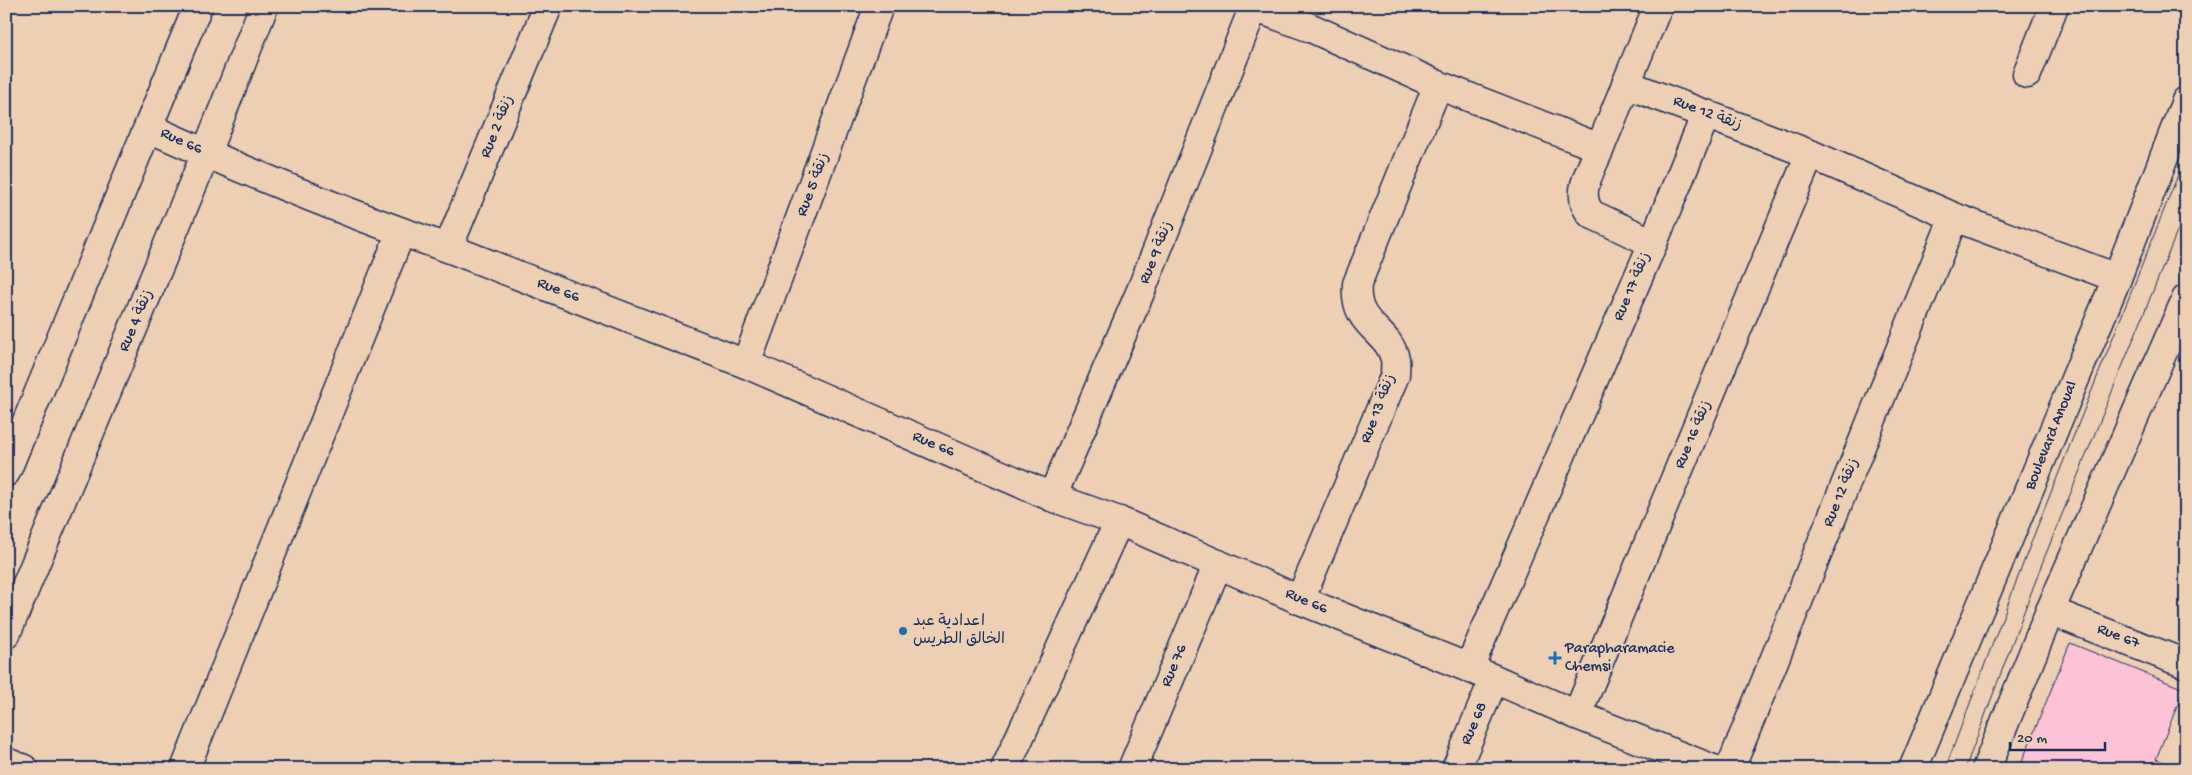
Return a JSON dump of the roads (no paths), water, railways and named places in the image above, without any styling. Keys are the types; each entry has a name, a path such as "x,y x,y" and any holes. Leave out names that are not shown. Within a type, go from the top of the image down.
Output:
{"street":[{"path":"6,472 198,6"},
{"name":"Rue 4 زنقة","path":"6,634 206,154 264,6"},
{"name":"Rue 2 زنقة","path":"448,248 548,6"},
{"name":"Rue 5 زنقة","path":"746,364 879,6"},
{"path":"1253,7 1311,28 1438,85 1600,148 1658,6"},
{"path":"2027,74 2054,6"},
{"name":"Rue 9 زنقة","path":"1052,497 1142,288 1253,7"},
{"name":"Rue 12 زنقة","path":"1626,84 1810,154 1954,217 2116,278"},
{"name":"Rue 13 زنقة","path":"1300,600 1395,375 1394,358 1389,347 1360,311 1356,298 1356,284 1438,85"},
{"name":"Boulevard Anoual","path":"1913,769 2116,278 2186,101"},
{"path":"1652,243 1706,114"},
{"name":"Rue 66","path":"149,128 206,154 402,232 448,248 746,364 1052,497 1119,521 1300,600 1713,769"},
{"name":"Rue 17 زنقة","path":"1469,668 1652,243 1591,214 1584,206 1582,194 1600,148"},
{"name":"Rue 16 زنقة","path":"1578,715 1810,154"},
{"name":"Rue 12 زنقة","path":"1730,769 1954,217"},
{"path":"184,769 402,232"},
{"path":"1986,769 2050,611 2186,299"},
{"path":"1005,769 1119,521"},
{"name":"Rue 76","path":"1132,769 1218,564"},
{"name":"Rue 67","path":"2050,611 2186,664"},
{"name":"Rue 68","path":"1456,769 1494,679"},
{"path":"6,762 24,769"}],"tram line":[{"path":"1945,769 2034,535 2186,155"},
{"path":"1965,769 2043,561 2186,210"}],"place":[{"name":"اعدادية عبد الخالق الطريس","path":"903,631"},
{"name":"Parapharamacie Chemsi","path":"1555,658"}]}
